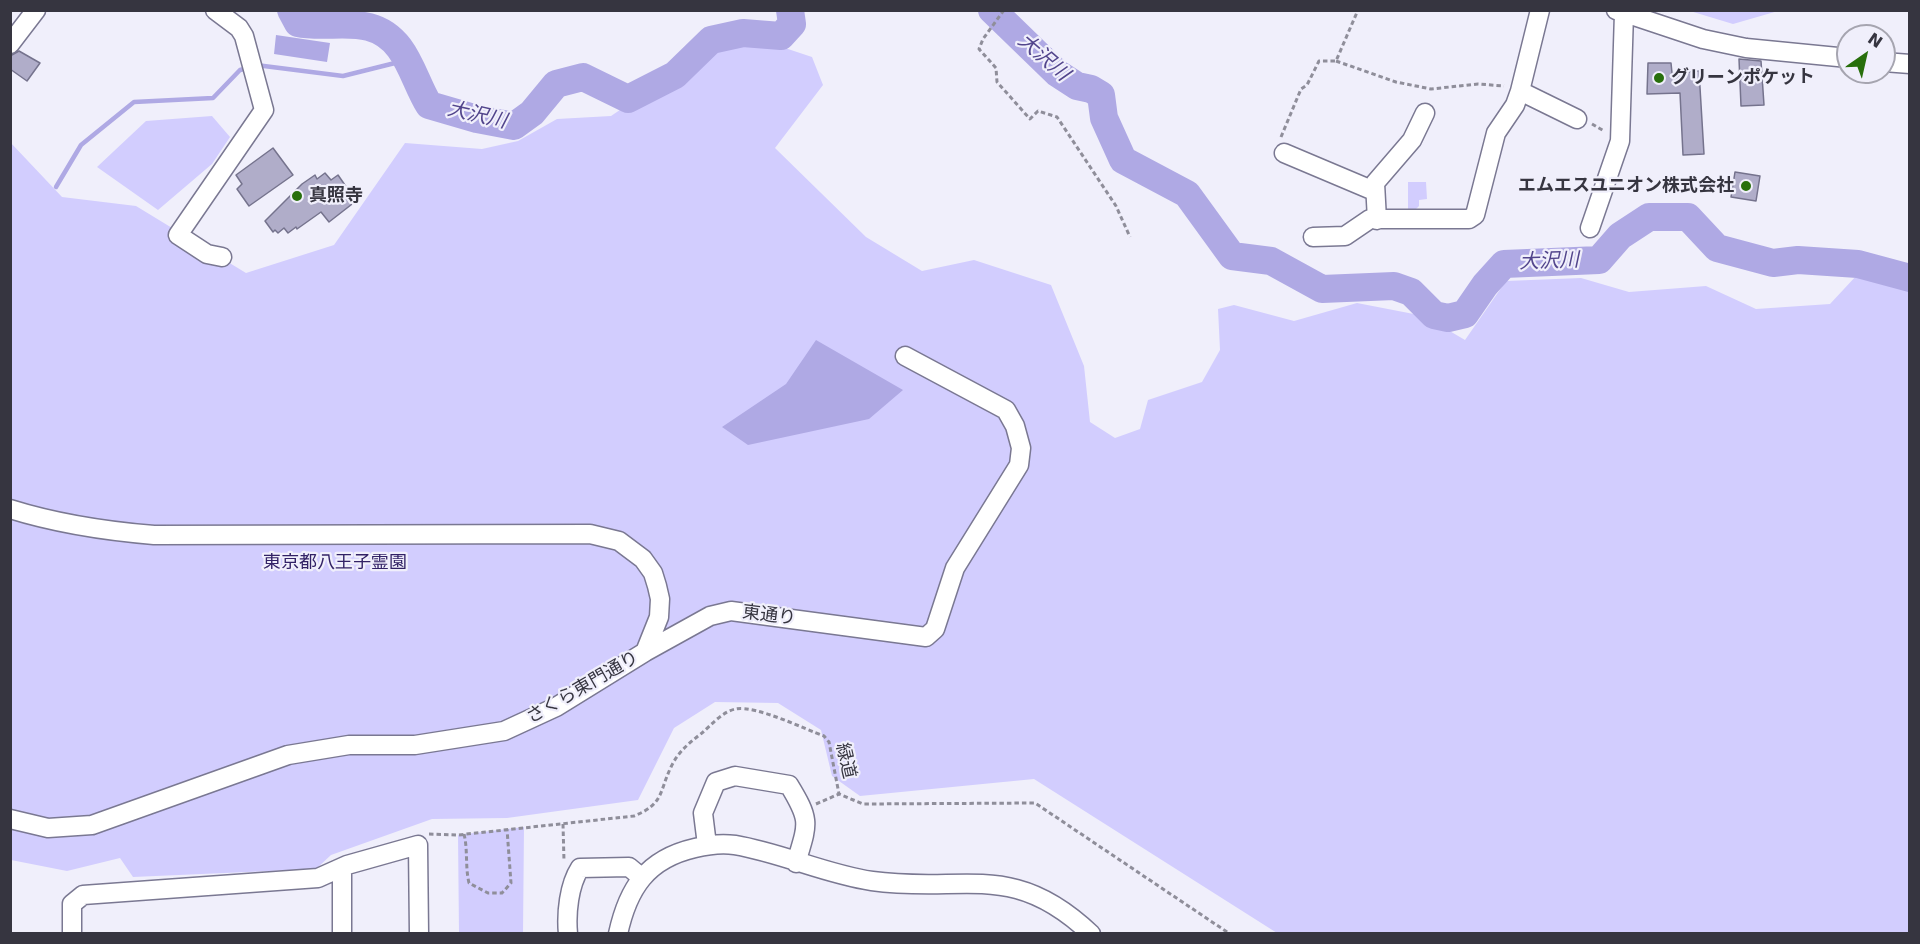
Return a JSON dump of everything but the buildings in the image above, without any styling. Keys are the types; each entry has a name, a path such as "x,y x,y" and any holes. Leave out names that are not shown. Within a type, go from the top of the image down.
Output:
{"street":[{"path":"10,44 36,10"},
{"path":"215,10 239,28 244,36 264,110 178,235 207,254 222,257"},
{"path":"1314,237 1345,236 1370,219 1377,220 1426,211 1469,219 1475,215 1496,133 1515,105 1521,89 1540,10"},
{"path":"1590,228 1620,141 1620,12 1703,39 1746,48 1836,57"},
{"path":"1521,89 1577,119"},
{"path":"1377,220 1374,191 1376,183 1412,140 1425,113"},
{"path":"1281,150 1374,191"},
{"name":"東通り","path":"645,652 710,616 731,611 926,637 935,629 955,567 1019,465 1021,448 1016,426 1006,410 905,356"},
{"name":"さくら東門通り","path":"10,509 45,520 154,535 571,533 605,536 631,548 653,573 660,599 659,617 645,652 556,707 504,731 415,745 350,745 288,756 92,825 48,828 10,819"},
{"path":"707,845 703,813 716,782 735,776 789,785 804,809 807,825 796,863"},
{"path":"72,933 72,904 83,895 318,878 347,865 418,845 419,933"},
{"path":"618,933 628,899 641,877 660,860 707,845 734,845 796,863 874,881 979,882 1010,886 1029,891 1060,908 1091,933"},
{"path":"568,933 567,922 574,878 580,868 629,867 641,877"},
{"path":"342,869 342,933"}],"path":[{"path":"1004,10 983,39 979,49 996,68 998,82 1029,119 1038,111 1057,117 1116,206 1130,237"},
{"path":"1336,61 1358,10"},
{"path":"1281,150 1301,89 1306,85 1319,61 1336,61 1396,82 1431,89 1478,84 1521,89"},
{"path":"1577,119 1581,117 1620,141"},
{"name":"緑道","path":"418,845 426,834 464,834 634,816 650,809 660,797 670,768 680,751 725,713 737,708 772,716 824,736 829,742 839,794 863,804 1035,803 1230,933"},
{"path":"804,809 839,794"},
{"path":"563,824 564,868 574,878"},
{"path":"464,834 469,883 488,893 502,893 511,883 507,829"}],"green space":[{"path":"1690,11 1778,11 1733,24"},
{"name":"東京都八王子霊園","path":"724,40 776,45 812,57 823,85 775,148 866,237 922,271 974,260 1051,285 1084,366 1090,422 1115,438 1140,429 1148,400 1202,382 1220,350 1218,309 1234,305 1294,321 1357,303 1424,316 1465,340 1506,281 1581,278 1629,292 1706,286 1756,309 1830,304 1857,275 1909,291 1909,933 1277,933 1034,779 860,796 832,776 821,730 778,703 715,702 674,728 638,800 507,818 432,819 331,855 316,869 133,877 120,858 67,871 11,860 10,142 62,197 136,206 246,273 334,245 405,143 482,149 518,141 557,119 611,116"},
{"path":"212,116 230,137 212,164 158,210 97,167 146,121"},
{"path":"1408,182 1426,182 1427,199 1419,200 1419,206 1413,212 1408,212"},
{"path":"524,827 523,933 459,933 458,835"}],"shaded area":[{"path":"276,35 330,43 327,62 274,54"},
{"path":"816,340 903,390 869,419 748,445 722,427 786,384"}],"waterway":[{"name":"大沢川","path":"291,10 298,23 361,25 382,32 400,49 429,105 477,119 514,126 532,113 556,84 583,77 628,99 675,75 711,40 743,33 781,36 792,24 790,10"},
{"name":"大沢川","path":"992,10 1057,73 1077,86 1091,89 1101,95 1104,118 1123,160 1187,194 1232,256 1271,261 1322,289 1394,286 1411,292 1434,315 1448,318 1465,314 1485,285 1504,264 1599,260 1620,236 1649,217 1688,217 1717,248 1773,263 1798,260 1858,264 1910,278"},
{"path":"256,65 343,76 407,60"},
{"path":"56,187 81,145 134,102 213,98 240,70 248,68"}],"place":[{"name":"グリーンポケット","path":"1659,78"},
{"name":"エムエスユニオン株式会社","path":"1746,186"},
{"name":"真照寺","path":"297,196"}]}
